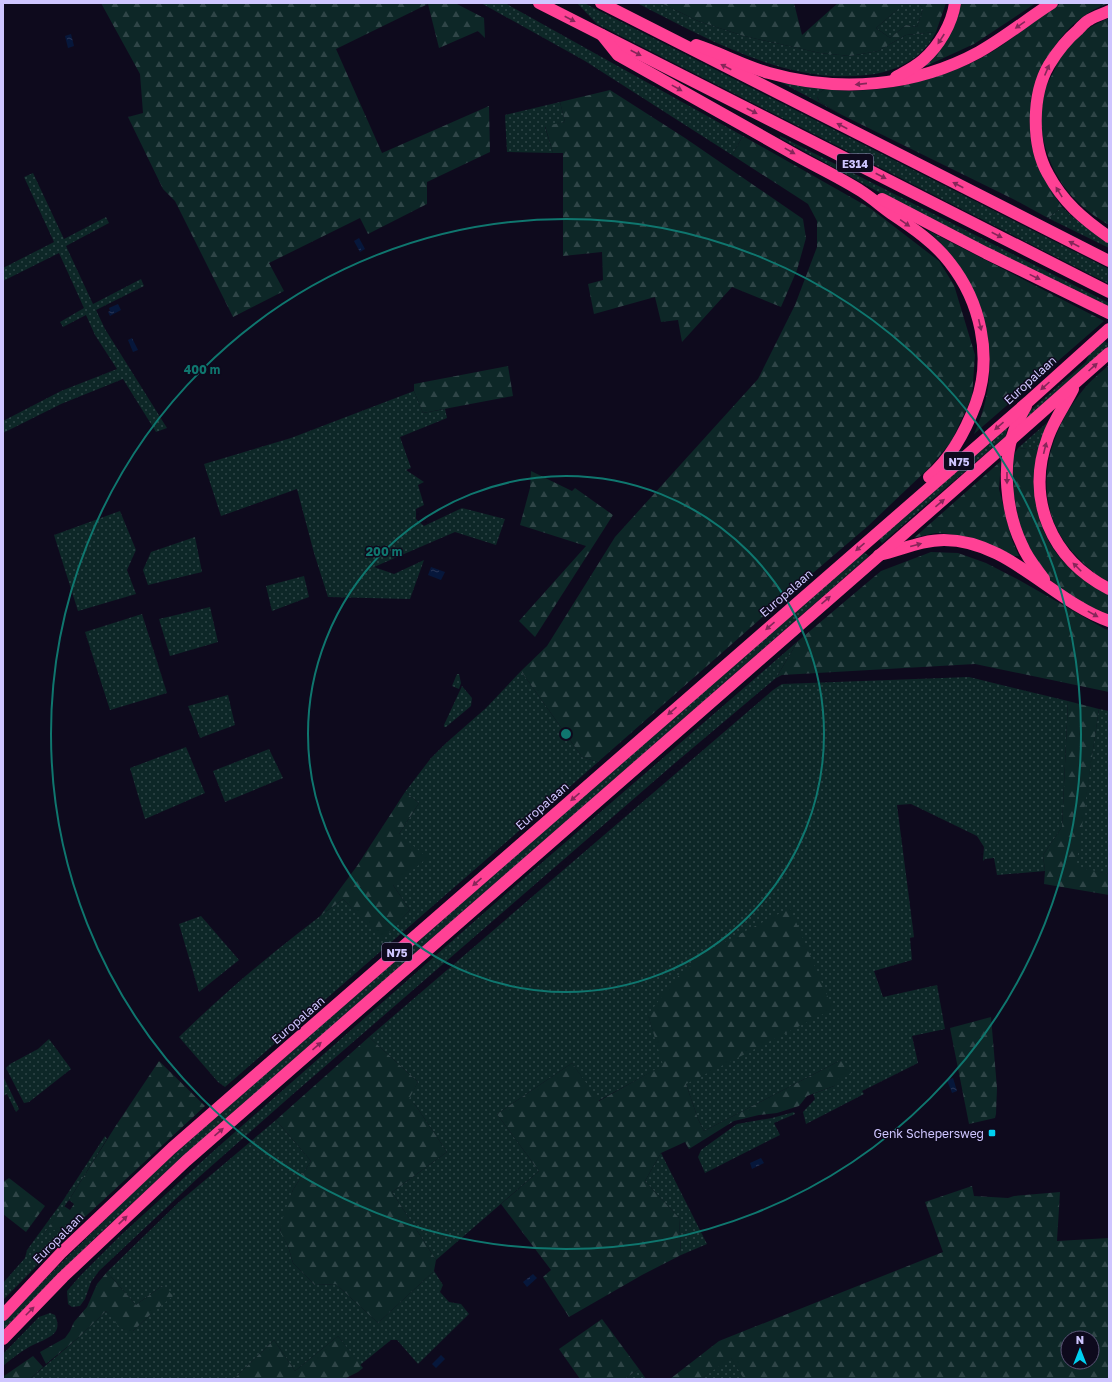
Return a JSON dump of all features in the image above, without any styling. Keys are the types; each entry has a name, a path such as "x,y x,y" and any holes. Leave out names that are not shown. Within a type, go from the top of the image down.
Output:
{"highway":[{"name":"E314","path":"539,3 1109,292"},
{"name":"E314","path":"601,3 1109,261"},
{"path":"890,81 923,60 934,49 946,30 954,13 955,3"},
{"path":"657,32 712,50 769,73 799,80 856,85 903,80 925,74 962,60 998,40 1052,3"},
{"path":"1109,11 1089,20 1066,40 1048,66 1039,92 1035,120 1038,148 1047,173 1055,186 1063,198 1088,222 1109,237"},
{"path":"602,35 618,55 862,192 925,238 941,251 951,263 970,296 980,322 984,348 983,372 979,394 963,433 955,447 936,472 906,498 890,521"},
{"path":"862,192 876,196 986,253 1109,313"},
{"name":"Europalaan","path":"3,1315 61,1253 172,1148 1105,333"},
{"name":"N75","path":"3,1339 63,1277 186,1161 1109,353"},
{"path":"1078,381 1056,420 1046,443 1040,477 1042,506 1050,530 1068,558 1084,574 1109,589"},
{"path":"1028,401 1015,427 1011,440 1007,466 1007,488 1014,526 1022,547 1051,587"},
{"path":"878,555 928,542 944,540 959,541 1005,558 1082,608 1109,621"}],"green space":[{"path":"101,3 455,3 484,18 485,38 478,31 439,48 428,4 336,49 382,153 489,106 490,152 427,182 427,204 368,234 360,218 269,263 284,291 233,317 175,201 163,189 128,117 143,113 140,74"},
{"path":"481,3 505,3 743,136 732,155 585,61"},
{"path":"577,3 584,3 1109,269 1109,284 597,24"},
{"path":"637,3 661,3 698,21 744,36 820,53 850,56 878,51 906,35 936,32 929,44 920,53 899,67 875,74 837,76 807,73 777,66 748,56 719,44"},
{"path":"661,3 794,3 802,35 838,3 898,3 898,9 876,28 890,38 906,25 917,27 923,9 919,3 946,3 936,32 906,35 878,51 850,56 820,53 744,36 698,21"},
{"path":"898,3 919,3 923,9 917,27 906,25 890,38 876,28 898,9"},
{"path":"959,3 1036,3 974,44 926,66"},
{"path":"1061,3 1109,3 1093,10 1078,20 1066,32 1046,61 1034,94 1030,121 1030,136 1035,159 1041,173 1062,207 1048,218 1015,200 842,115 820,102 817,97 819,93 825,89 844,91 906,85 926,80 965,66 983,57 1013,38 1041,16"},
{"path":"1109,18 1109,225 1083,207 1061,182 1053,168 1044,140 1041,125 1041,110 1045,89 1060,56 1067,46 1096,24"},
{"path":"773,78 825,89 819,93 817,98 820,102 842,115"},
{"path":"610,90 685,138 803,219 806,238 797,270 781,307 732,287 682,342 678,320 661,322 655,297 594,314 588,284 603,280 602,252 563,256 563,153 553,153 545,126 565,122 560,102"},
{"path":"560,102 565,122 545,127 553,153 507,152 505,115"},
{"path":"743,136 870,208 939,261 954,285 975,355 972,397 951,442 929,468 868,526 598,762 582,757 521,671 547,646 615,537 758,379 795,305 817,247 817,221 808,204 732,155"},
{"path":"780,136 1109,303 1109,310 904,206 780,138"},
{"path":"33,173 64,239 106,217 109,223 66,246 93,304 141,279 144,286 96,310 105,329 167,428 156,432 123,379 61,404 3,433 3,421 61,391 117,369 95,335 86,315 63,327 60,322 84,308 59,253 3,281 3,268 54,242 24,177"},
{"path":"1062,207 1075,219 1109,243 1109,248 1048,218"},
{"path":"927,230 1104,321 974,434 984,407 989,379 989,352 985,324 977,298 964,274 948,251"},
{"path":"1104,341 1109,344 1109,347 1023,422 1024,416 1086,362 1091,350"},
{"path":"1109,365 1109,582 1104,580 1088,567 1070,549 1058,530 1050,510 1047,489 1048,468 1052,447 1060,427 1070,408 1083,390"},
{"path":"508,366 513,396 423,413 414,391 414,384"},
{"path":"414,391 423,413 445,409 447,418 400,437 411,468 406,470 424,482 418,485 424,505 416,509 416,519 424,526 462,508 505,519 496,545 455,532 374,567 394,574 424,560 410,599 328,597 314,553 297,489 221,516 204,464 291,438"},
{"path":"1050,420 1038,450 1018,448"},
{"path":"1007,427 1006,436 882,543 878,538"},
{"path":"1018,448 1038,450 1035,476 1036,502 1045,534 1060,558 1070,568 1081,578 1109,595 1109,615 1084,605 1064,592 1049,579 1023,540 1012,486 1013,456"},
{"path":"1001,461 999,489 1012,540 1019,556 1013,556 965,537 946,533 936,533 914,538"},
{"path":"531,471 572,491 575,488 613,515 535,637 519,621 586,546 520,525 530,488"},
{"path":"120,511 136,550 127,570 136,594 78,611 54,535"},
{"path":"195,537 202,572 148,585 143,570 151,552"},
{"path":"863,552 869,556 165,1173 97,1236 3,1330 3,1322 156,1170"},
{"path":"931,552 958,553 986,563 1109,630 1109,692 975,664 782,675 776,678 798,641 881,571"},
{"path":"304,576 309,597 272,611 266,586"},
{"path":"210,607 218,642 170,656 159,619"},
{"path":"142,614 167,693 110,710 85,632"},
{"path":"798,641 776,678 675,763 199,1177 99,1271 91,1282 85,1299 80,1306 72,1307 68,1304 67,1291 122,1234 209,1155 485,912"},
{"path":"521,671 582,757 598,762 225,1087 218,1082 179,1037 258,965 343,899 382,939 410,910 393,885 399,834 419,803 405,792 431,758 486,708"},
{"path":"457,674 459,674 461,683 459,689 452,686"},
{"path":"969,677 1068,701 1062,827 1043,855 1045,871 997,875 994,858 985,859 983,861 984,847 977,836 911,804 897,805 914,937 910,938 912,960 874,971 883,997 937,985 945,1029 912,1036 918,1063 862,1091 864,1094 806,1124 803,1112 815,1099 813,1094 834,1086 843,1059 704,1131 698,1119 686,1084 648,1015 664,1065 598,1101 572,1063 497,1114 539,1171 436,1260 392,1192 447,1152 416,1106 408,1099 418,1082 369,1037 773,690 782,684"},
{"path":"462,686 472,698 471,706 446,727 444,727 444,725"},
{"path":"228,695 235,725 200,738 188,706"},
{"path":"1068,701 1099,709 1076,867 1109,874 1109,895 1044,884 1045,871 1043,855 1062,827"},
{"path":"1099,709 1109,711 1109,874 1075,868"},
{"path":"186,747 205,793 145,819 130,768"},
{"path":"269,749 283,778 225,802 213,771"},
{"path":"405,792 419,803 399,834 428,858 393,885 410,910 382,940 343,899 320,916 357,866"},
{"path":"790,908 833,1009 686,1084 698,1119 704,1131 843,1059 852,1073 840,1077 834,1086 807,1096 799,1106 777,1113 759,1115 734,1121 689,1149 685,1142 661,1153 645,1181 679,1218 681,1255 642,1275 569,1317 543,1277 551,1270 501,1204 539,1171 497,1114 572,1063 599,1101 663,1065 648,1015 674,980 709,950"},
{"path":"201,916 239,960 199,992 179,924"},
{"path":"991,1017 997,1088 996,1114 995,1118 969,1124 950,1028"},
{"path":"369,1037 418,1082 409,1099 416,1106 447,1152 392,1192 436,1260 434,1271 378,1323 336,1284 315,1285 293,1263 288,1246 280,1232 283,1216 293,1190 311,1161 276,1120"},
{"path":"49,1039 71,1069 29,1102 24,1103 6,1068 10,1064 38,1049"},
{"path":"159,1061 205,1106 86,1216 43,1235 64,1206 70,1210 74,1204 69,1200"},
{"path":"3,1076 19,1109 16,1112 7,1094 3,1096"},
{"path":"794,1112 795,1114 774,1123 780,1135 705,1173 698,1157 701,1150 737,1124 772,1118"},
{"path":"276,1120 311,1161 293,1190 280,1231 288,1246 293,1263 315,1285 336,1284 378,1323 434,1271 443,1285 440,1292 449,1302 461,1304 469,1314 418,1364 397,1340 391,1340 360,1365 338,1336 295,1371 274,1340 234,1379 31,1379 106,1311 123,1329 133,1331 151,1314 163,1285 136,1305 107,1272 179,1202"},
{"path":"105,1136 107,1139 69,1200 44,1234 86,1216 3,1300 3,1283 25,1258 27,1250 62,1202"},
{"path":"661,1153 707,1244 681,1255 679,1218 645,1181"},
{"path":"9,1178 45,1206 26,1232 3,1214 3,1182"},
{"path":"972,1186 974,1196 1008,1198 1014,1196 1060,1192 1057,1241 1109,1238 1109,1379 744,1379 731,1358 701,1379 670,1379 719,1341 943,1252 925,1202"},
{"path":"107,1272 136,1305 163,1285 173,1296 133,1331 124,1330 106,1311 78,1338 46,1364 40,1352 65,1338 74,1322 87,1307 97,1284"},
{"path":"50,1313 55,1315 57,1321 57,1327 54,1334 25,1349 3,1366 3,1354 39,1317"},
{"path":"602,1319 639,1369 624,1379 580,1379 559,1349"},
{"path":"338,1336 363,1368 344,1379 234,1379 274,1340 295,1371"},
{"path":"33,1356 43,1367 31,1379 3,1379 4,1376"},
{"path":"731,1357 744,1379 701,1379"},
{"path":"639,1369 646,1379 624,1379"}],"water":[{"path":"71,34 74,46 68,48 65,36"},
{"path":"359,238 365,249 360,252 354,241"},
{"path":"118,304 121,310 110,316 108,312 110,311 109,308"},
{"path":"132,338 138,350 133,352 128,340"},
{"path":"431,567 445,572 441,580 428,575"},
{"path":"953,1078 957,1091 952,1093 947,1080"},
{"path":"761,1158 764,1163 752,1169 750,1163"},
{"path":"533,1274 537,1278 527,1287 523,1282"},
{"path":"441,1355 445,1359 436,1368 432,1364"}],"place":[{"name":"Genk Schepersweg","path":"992,1133"}]}
